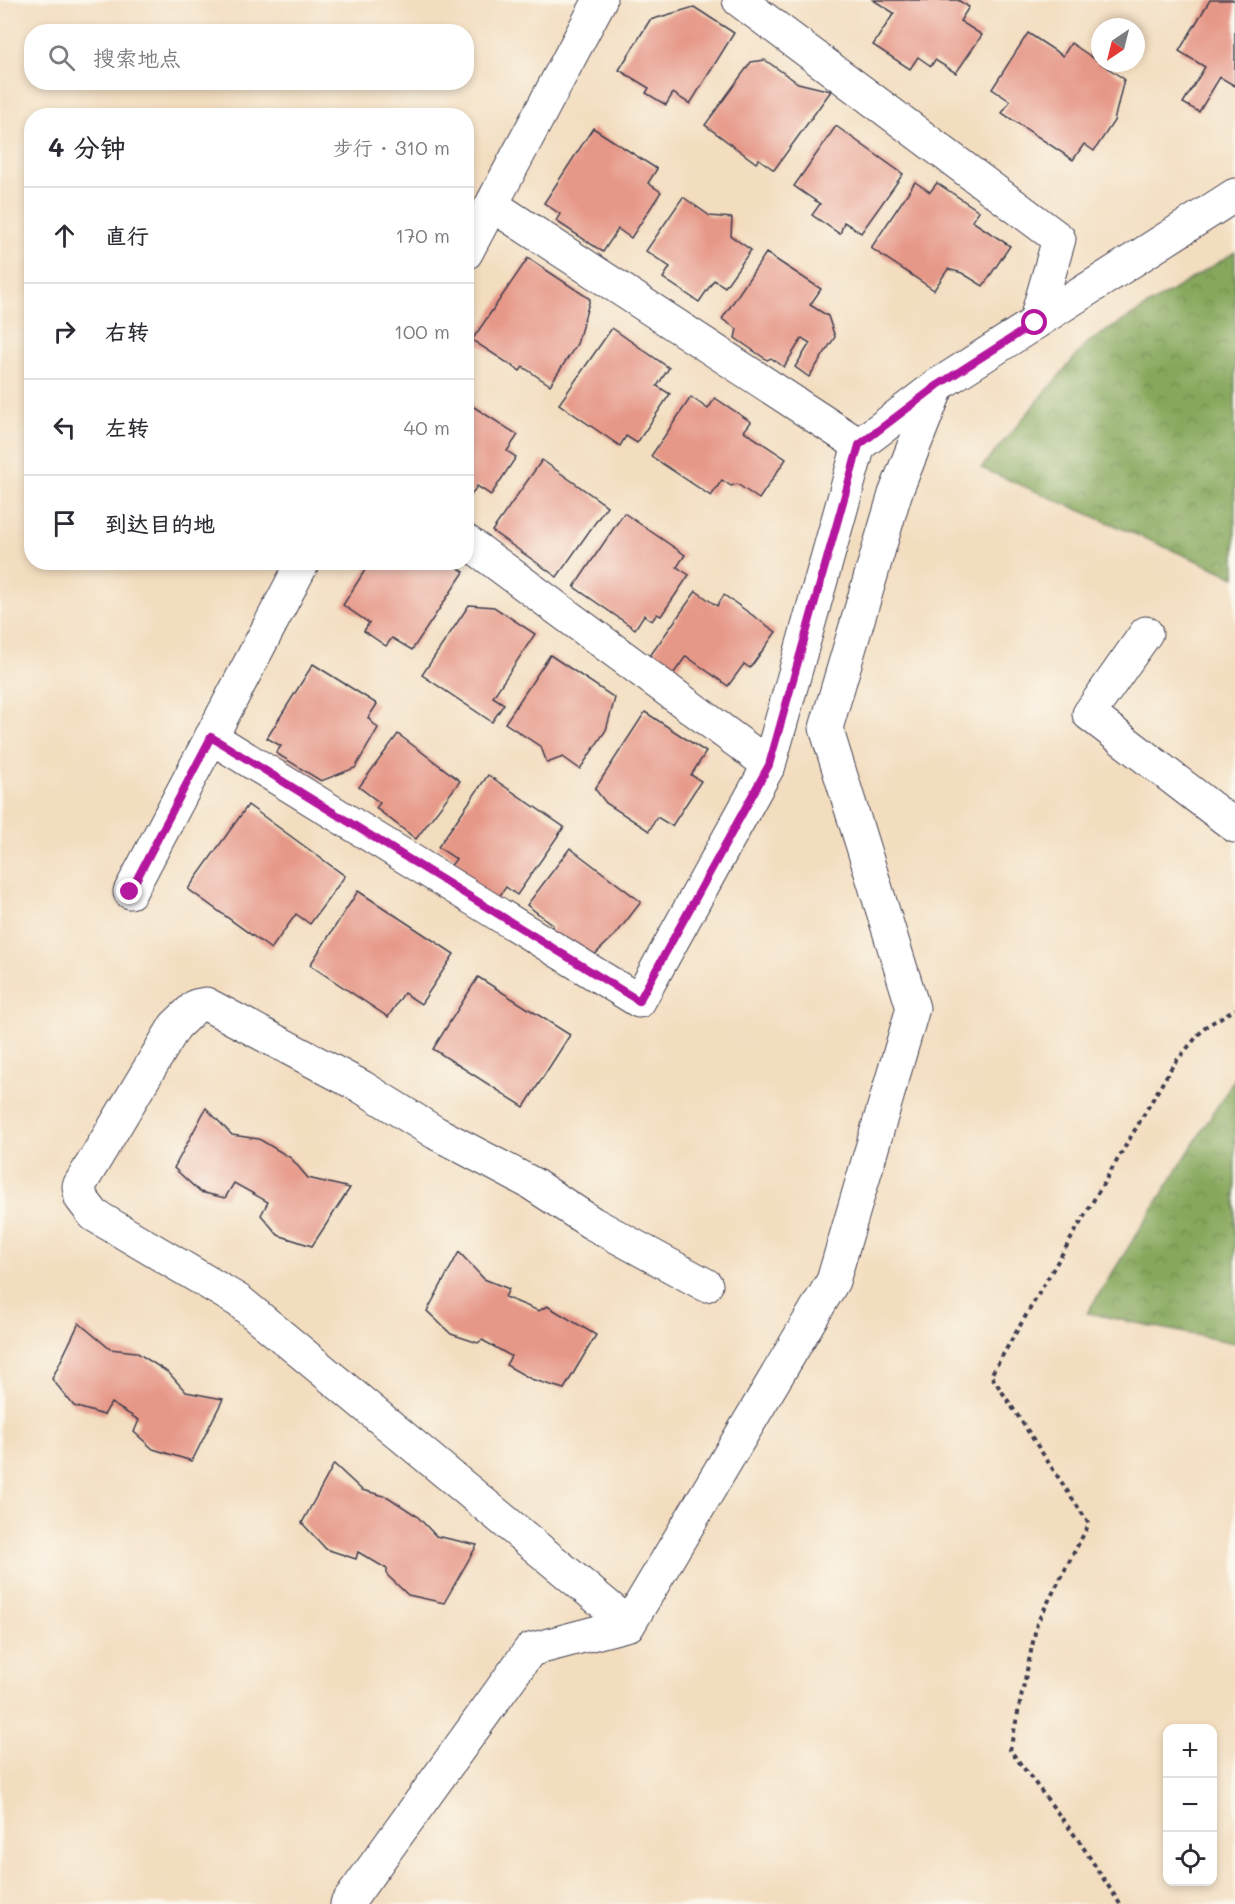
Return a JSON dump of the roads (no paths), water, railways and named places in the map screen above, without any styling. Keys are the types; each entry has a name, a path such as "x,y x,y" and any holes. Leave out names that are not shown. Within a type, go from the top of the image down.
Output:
{"street":[{"path":"474,238 600,0"},
{"path":"739,0 1059,239 1035,323"},
{"path":"211,737 639,1001 769,765 859,445 938,385 1235,195"},
{"path":"492,205 859,445"},
{"path":"347,1904 530,1650 629,1624 833,1281 913,1008 826,728 895,494 938,385"},
{"path":"474,547 769,765"},
{"path":"130,892 299,570"},
{"path":"1146,633 1089,714 1235,826"},
{"path":"629,1624 239,1301 94,1215 81,1198 79,1186 175,1026 196,1006 206,1004 362,1087 436,1133 531,1183 592,1223 706,1285"}]}
